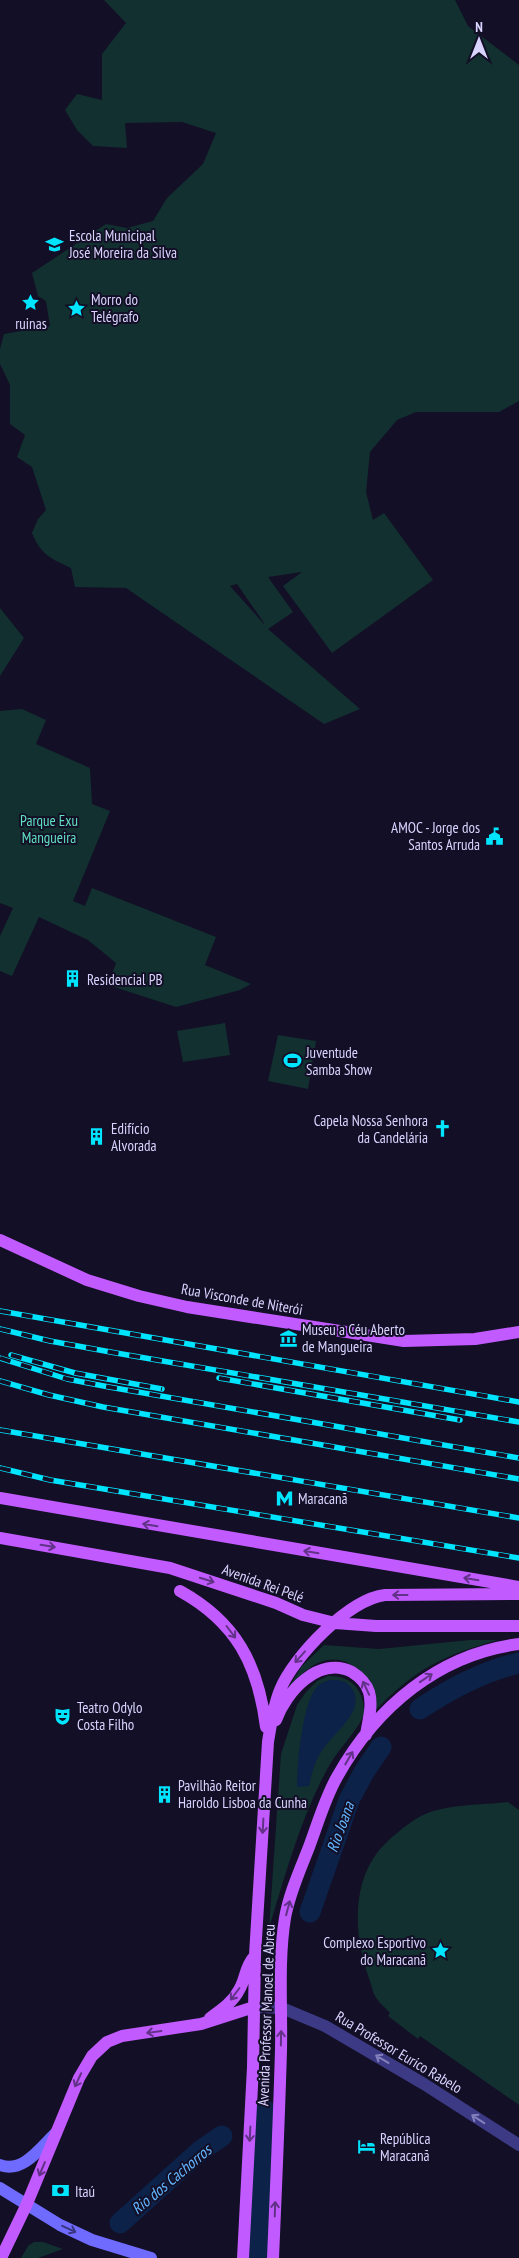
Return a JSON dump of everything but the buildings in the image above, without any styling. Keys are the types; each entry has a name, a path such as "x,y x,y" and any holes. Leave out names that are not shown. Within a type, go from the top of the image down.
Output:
{"main road":[{"name":"Rua Visconde de Niterói","path":"0,1240 87,1280 139,1296 188,1307 404,1341 475,1339 519,1332"},
{"name":"Avenida Rei Pelé","path":"0,1498 519,1587"},
{"name":"Avenida Rei Pelé","path":"0,1538 170,1568 276,1603 303,1614 335,1623 376,1626 519,1626"},
{"path":"180,1591 219,1618 240,1643 256,1678 264,1707 268,1742"},
{"name":"Avenida Professor Manoel de Abreu","path":"243,2258 255,1955 268,1742 273,1709 286,1676 294,1663 335,1623 357,1605 377,1596 519,1594"},
{"name":"Avenida Professor Manoel de Abreu","path":"273,2258 283,1934 291,1895 336,1778 354,1749 398,1698 428,1676 455,1660 519,1644"},
{"path":"268,1742 277,1717 296,1690 312,1674 323,1668 334,1667 345,1669 364,1681 369,1693 370,1704 366,1735"},
{"path":"201,2024 228,2004 239,1990 250,1961 255,1955"},
{"path":"1,2258 5,2246 26,2206 79,2078 92,2056 107,2042 122,2036 201,2024 254,2007"},
{"path":"0,2165 12,2168 25,2163 57,2132"},
{"path":"0,2188 26,2206 92,2240 151,2258"}],"street":[{"name":"Rua Professor Eurico Rabelo","path":"254,2007 282,2008 325,2026 424,2084 519,2145"}],"green space":[{"path":"104,0 455,0 468,26 519,65 519,401 499,412 416,412 397,420 370,452 366,492 373,520 384,513 433,580 332,653 283,586 302,572 268,577 293,612 268,629 360,709 324,724 126,588 75,587 71,568 47,555 39,546 32,533 38,519 46,510 32,467 17,457 25,435 10,424 10,385 0,364 0,349 4,334 50,326 46,301 38,296 32,273 106,224 127,228 153,221 167,198 203,164 216,133 182,122 125,123 127,148 93,146 77,130 65,110 77,94 102,100 102,54 126,23","holes":["237,584 264,624 230,586"]},
{"path":"0,608 24,638 0,676"},
{"name":"Parque Exu Mangueira","path":"22,709 46,720 36,744 90,768 92,804 110,811 73,901 85,906 92,888 216,937 205,965 251,984 240,990 176,1007 108,985 116,963 88,940 39,917 12,976 0,971 0,936 13,908 0,903 0,711"},
{"path":"225,1023 230,1055 183,1062 177,1031"},
{"name":"Juventude Samba Show","path":"278,1035 316,1041 308,1089 268,1081"},
{"path":"470,1640 498,1640 431,1665 404,1684 376,1710 360,1671 346,1662 328,1660 320,1662 305,1671 287,1690 302,1666 324,1645 379,1649"},
{"path":"328,1676 344,1678 356,1686 362,1699 364,1715 329,1766 310,1805 295,1845 269,1928 281,1754 297,1705 317,1681"},
{"name":"Complexo Esportivo do Maracanã","path":"508,1802 519,1810 519,2105 420,2036 418,2039 388,2016 390,2013 374,1995 365,1965 361,1949 358,1915 362,1883 368,1867 381,1848 404,1828 421,1816 441,1809"},
{"path":"34,2242 43,2242 63,2249 38,2258 21,2258 28,2246"}],"water":[{"path":"330,1680 342,1681 351,1687 355,1695 353,1712 320,1753 309,1786 297,1787 299,1752 306,1711 316,1689 321,1684"}],"waterway":[{"name":"Rio Joana","path":"420,1709 468,1681 519,1663"},
{"name":"Rio Joana","path":"310,1912 349,1800 364,1772 381,1747"},
{"name":"Rio Joana","path":"258,2258 266,2111"},
{"name":"Rio dos Cachorros","path":"120,2223 200,2151 222,2136"}],"railway":[{"path":"0,1311 519,1402"},
{"path":"0,1329 50,1341 116,1353 519,1422"},
{"path":"11,1355 75,1373 162,1389"},
{"path":"0,1358 67,1379 519,1458"},
{"path":"219,1378 460,1420"},
{"path":"0,1381 49,1395 103,1407 519,1479"},
{"path":"0,1430 519,1518"},
{"path":"0,1468 50,1480 519,1558"}],"place":[{"name":"Escola Municipal José Moreira da Silva","path":"55,244"},
{"name":"ruinas","path":"31,302"},
{"name":"Morro do Telégrafo","path":"77,308"},
{"name":"AMOC - Jorge dos Santos Arruda","path":"494,836"},
{"name":"Residencial PB","path":"73,979"},
{"name":"Juventude Samba Show","path":"292,1061"},
{"name":"Capela Nossa Senhora da Candelária","path":"442,1129"},
{"name":"Edifício Alvorada","path":"97,1137"},
{"name":"Museu a Céu Aberto de Mangueira","path":"288,1338"},
{"name":"Maracanã","path":"284,1498"},
{"name":"Teatro Odylo Costa Filho","path":"63,1716"},
{"name":"Pavilhão Reitor Haroldo Lisboa da Cunha","path":"164,1794"},
{"name":"Complexo Esportivo do Maracanã","path":"440,1951"},
{"name":"República Maracanã","path":"366,2147"},
{"name":"Itaú","path":"61,2191"}]}
